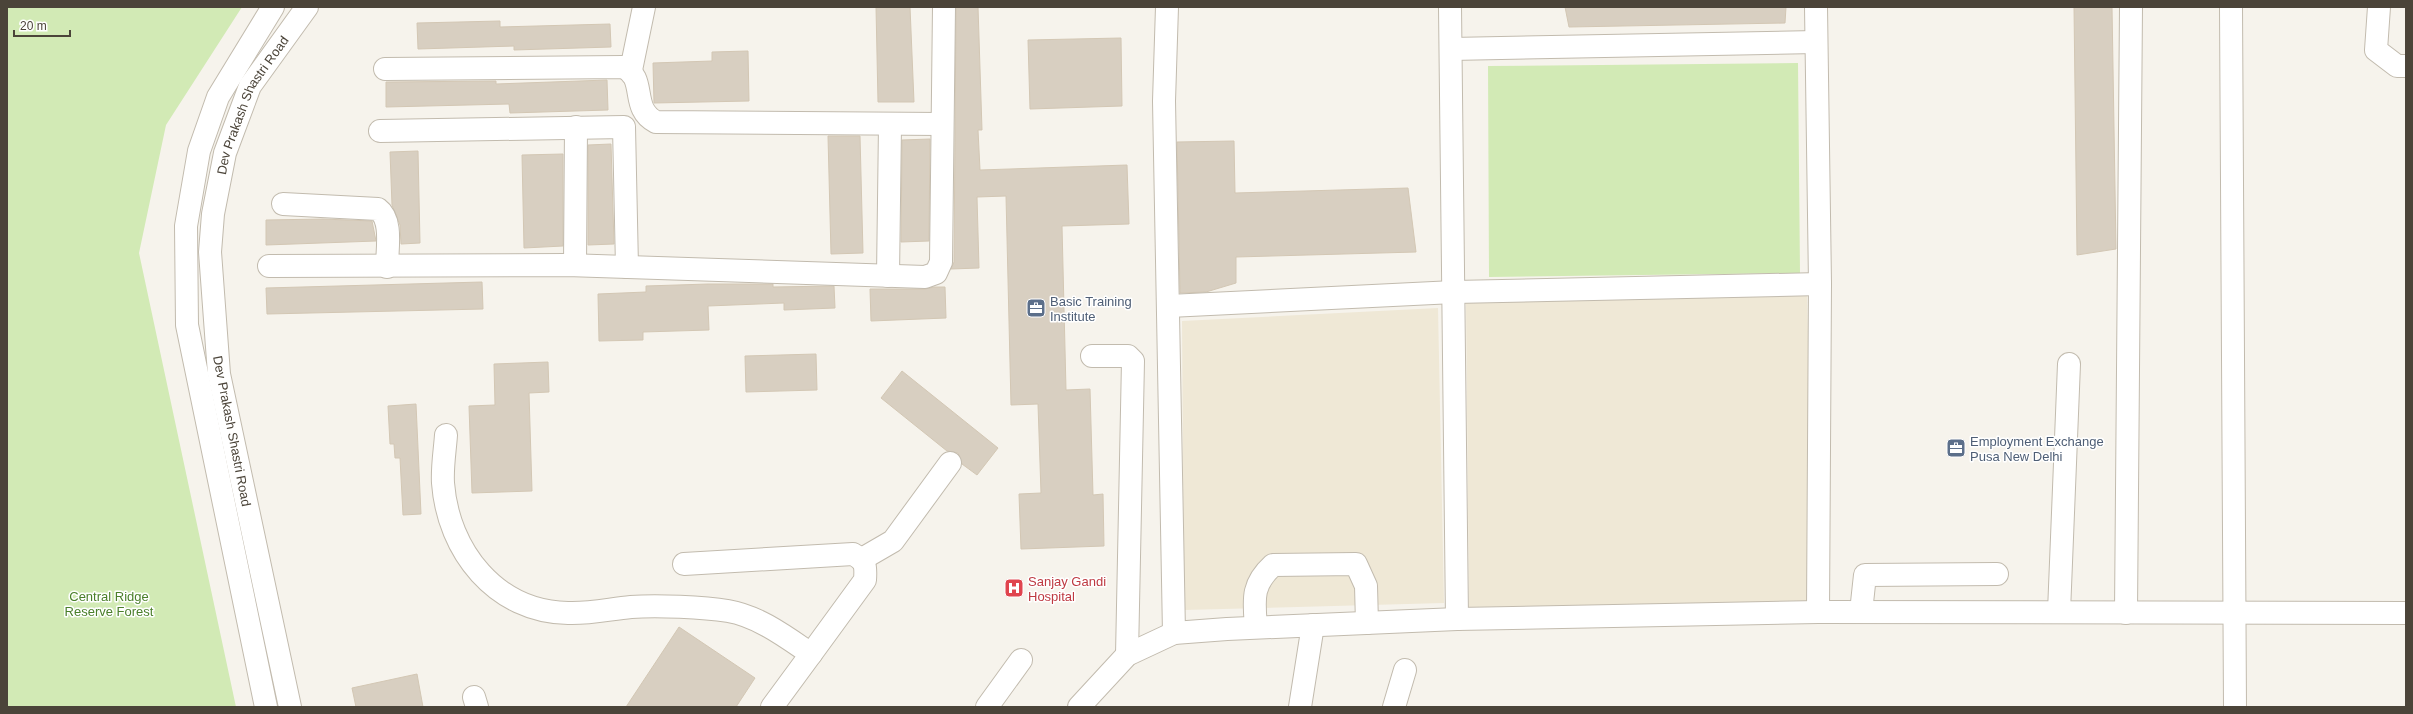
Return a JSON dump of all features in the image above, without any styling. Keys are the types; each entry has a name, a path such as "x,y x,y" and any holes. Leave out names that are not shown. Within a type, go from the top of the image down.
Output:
{"street":[{"name":"Dev Prakash Shastri Road","path":"266,707 187,325 186,226 199,151 218,97 273,7"},
{"name":"Dev Prakash Shastri Road","path":"290,707 219,374 210,252 213,214 225,153 250,86 307,7"},
{"path":"631,70 644,7"},
{"path":"268,266 387,267 575,265 926,277 936,273 941,262 944,7"},
{"path":"1167,7 1164,101 1174,633"},
{"path":"1450,7 1457,619"},
{"path":"1816,7 1820,284 1818,612"},
{"path":"2126,613 2131,7"},
{"path":"2232,7 2233,613 2235,707"},
{"path":"2379,7 2376,50 2397,66 2406,66"},
{"path":"1451,50 1816,42"},
{"path":"385,69 623,67 631,70 636,78 641,108 647,117 656,122 890,125 942,124"},
{"path":"888,276 890,125"},
{"path":"575,265 576,127"},
{"path":"380,131 624,127 628,267"},
{"path":"283,204 378,209 384,214 387,221 387,267"},
{"path":"1168,306 1454,292 1820,284"},
{"path":"1092,356 1128,356 1133,361 1127,655"},
{"path":"2059,612 2068,364"},
{"path":"446,435 443,483 450,521 470,563 498,592 540,611 568,613 632,607 729,611 768,626 811,654"},
{"path":"862,559 893,540 950,463"},
{"path":"684,564 853,554 862,559 866,566 865,580 772,707"},
{"path":"1256,627 1254,596 1260,577 1273,565 1356,564 1366,586 1367,622"},
{"path":"1861,612 1865,575 1997,574"},
{"path":"1087,704 1127,655 1174,633 1256,627 1457,619 1818,612 2406,613"},
{"path":"1300,707 1313,625"},
{"path":"987,707 1021,660"},
{"path":"1394,707 1405,670"}],"shaded area":[{"path":"1807,289 1814,603 1469,607 1466,303"},
{"path":"1438,308 1444,603 1184,610 1182,321"}],"green space":[{"name":"Central Ridge Reserve Forest","path":"7,7 242,7 166,125 139,253 236,707 7,707"},
{"path":"1798,63 1800,273 1489,277 1488,66"}],"building":[{"path":"876,7 910,7 914,102 878,102"},
{"name":"Basic Training Institute","path":"956,7 978,7 982,130 978,130 980,170 1127,165 1129,224 1062,226 1066,390 1090,389 1093,495 1103,494 1104,546 1021,549 1019,494 1041,493 1038,404 1011,405 1006,196 977,197 979,268 951,269 954,262"},
{"path":"1565,7 1786,7 1785,23 1569,27"},
{"path":"2074,7 2112,7 2116,249 2077,255"},
{"path":"500,21 500,27 610,24 611,47 514,50 514,46 418,49 417,23"},
{"path":"1121,38 1122,106 1030,109 1028,40"},
{"path":"748,51 749,101 654,103 653,63 712,61 712,52"},
{"path":"607,80 608,110 510,113 509,104 386,107 386,82 496,81 496,84"},
{"path":"828,136 860,136 863,253 831,254"},
{"path":"930,139 929,241 901,242 902,140"},
{"path":"1234,141 1235,193 1408,188 1416,252 1236,257 1236,283 1206,292 1180,293 1177,142"},
{"path":"611,144 614,244 588,245 588,145"},
{"path":"418,151 420,243 401,244 400,225 392,205 390,152"},
{"path":"563,154 563,246 524,248 522,155"},
{"path":"323,219 372,221 376,241 266,245 266,220"},
{"path":"482,282 483,309 267,314 266,288"},
{"path":"773,284 773,287 834,286 835,308 784,310 784,303 708,306 709,330 643,332 643,340 599,341 598,294 646,292 646,286"},
{"path":"945,287 946,318 871,321 870,289 925,289"},
{"path":"816,354 817,390 746,392 745,356"},
{"path":"548,362 549,392 529,393 532,491 472,493 469,406 495,405 494,364"},
{"path":"902,371 998,448 977,475 962,464 958,453 947,451 881,398"},
{"path":"416,404 421,514 403,515 400,458 395,458 394,444 390,444 388,406"},
{"path":"679,627 755,678 736,707 626,707"},
{"path":"417,674 423,707 356,707 352,688"}],"place":[{"name":"Basic Training Institute","path":"1036,308"},
{"name":"Employment Exchange Pusa New Delhi","path":"1956,448"},
{"name":"Sanjay Gandi Hospital","path":"1014,588"}]}
